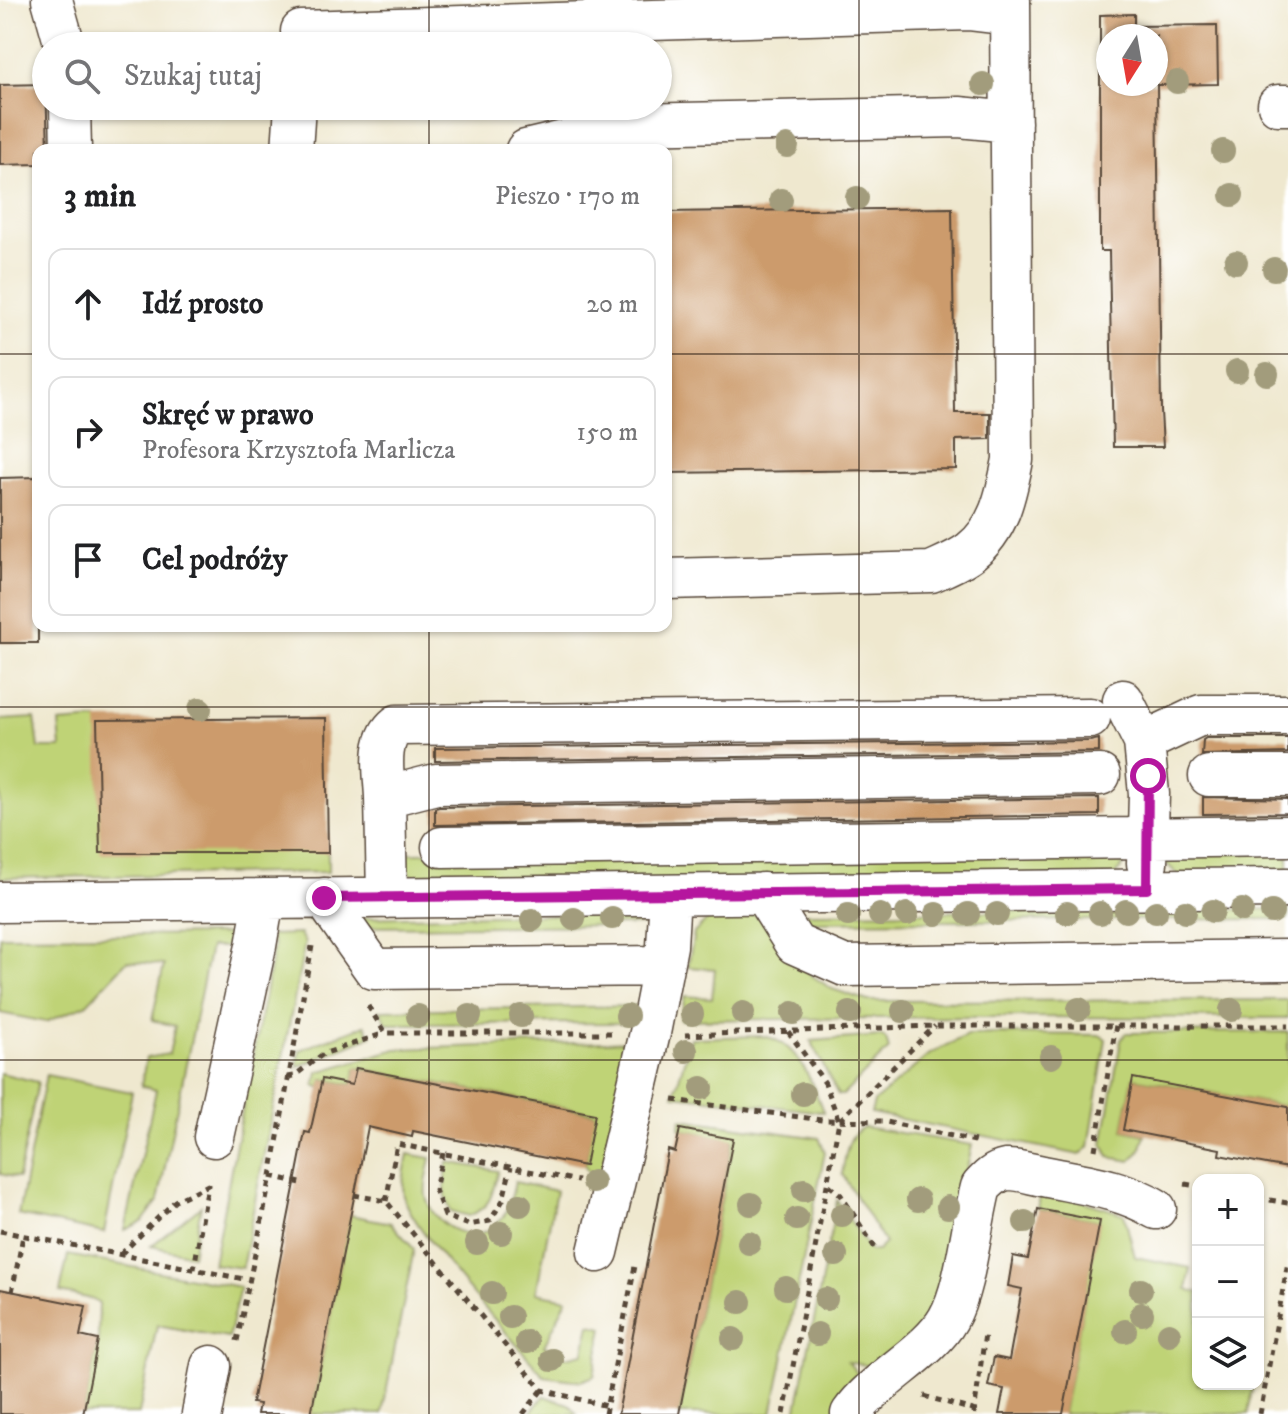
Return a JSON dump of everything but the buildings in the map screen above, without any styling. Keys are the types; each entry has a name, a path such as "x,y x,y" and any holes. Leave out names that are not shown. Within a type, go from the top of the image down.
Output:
{"street":[{"path":"52,0 61,32"},
{"path":"301,26 1010,8 1013,460 994,528 970,552 931,572 672,579"},
{"path":"551,144 636,124 959,117 1011,122"},
{"path":"70,120 71,144"},
{"path":"292,144 294,120"},
{"path":"387,898 384,746 388,733 397,725 1106,709 1144,742 1149,794 1147,889"},
{"path":"1144,742 1201,715 1288,715"},
{"path":"385,797 436,784 1100,775"},
{"path":"1209,776 1288,776"},
{"path":"442,847 1288,836"},
{"path":"0,902 1288,888"},
{"path":"763,893 795,944 845,966 1288,960"},
{"path":"598,1252 663,966 670,895"},
{"path":"324,898 374,969 663,966"},
{"path":"214,1137 264,899"},
{"path":"851,1414 871,1390 932,1338 947,1320 957,1298 981,1187 991,1176 1006,1170 1117,1191 1138,1198 1156,1209"},
{"path":"202,1414 211,1366"}],"path":[{"path":"0,1231 249,1280 271,1176 312,942"},
{"path":"362,998 385,1033"},
{"path":"1061,1180 1092,1166 1116,1025"},
{"path":"684,1035 935,1026 1288,1026"},
{"path":"839,1121 935,1026"},
{"path":"784,1414 839,1121 825,1083 786,1029"},
{"path":"288,1077 294,1076 323,1054 385,1033 624,1033"},
{"path":"668,1099 839,1121 882,1121"},
{"path":"386,1201 397,1144 614,1189"},
{"path":"443,1153 435,1190 445,1216 469,1225 490,1221 503,1200 511,1167"},
{"path":"271,1176 301,1183"},
{"path":"120,1255 175,1201 208,1185 194,1269"},
{"path":"829,1185 841,1195 877,1251"},
{"path":"354,1195 386,1201 542,1390 607,1406"},
{"path":"1264,1199 1288,1203"},
{"path":"12,1292 23,1236"},
{"path":"1260,1414 1288,1262"},
{"path":"913,1393 974,1412 985,1333"},
{"path":"523,1414 542,1390"}],"green space":[{"path":"35,718 39,748 61,748 59,723 97,720 328,853 328,872 0,878 0,720"},
{"path":"1288,849 1288,875 1179,876 1166,863 1167,850"},
{"path":"1137,851 1113,877 418,883 404,865 403,853"},
{"path":"1288,909 1288,919 806,922 806,913"},
{"path":"714,913 751,913 769,922 811,975 832,989 868,1001 1288,1000 1288,1018 680,1020 685,996 712,998 715,969 688,967 694,933"},
{"path":"625,915 651,925 362,927 356,918"},
{"path":"247,934 247,947 210,947 158,1201 142,1222 125,1230 156,1090 141,1086 146,1058 169,1054 175,1026 152,1020 164,965 127,961 86,1005 46,1022 0,1013 0,936"},
{"path":"300,934 305,943 242,1268 213,1264 274,946 270,935"},
{"path":"642,1006 638,1023 387,1024 380,1010"},
{"path":"365,1025 371,1036 297,1067 300,1050"},
{"path":"1288,1032 1288,1107 1133,1078 1123,1130 1145,1135 1140,1151 1131,1161 1109,1157 1103,1144 1121,1040 1126,1033"},
{"path":"967,1035 1099,1035 1106,1039 1089,1147 1080,1155 871,1113 874,1102 930,1054"},
{"path":"762,1036 785,1045 794,1054 809,1076 823,1112 674,1095 691,1038"},
{"path":"882,1036 889,1049 843,1095 838,1095 811,1041"},
{"path":"632,1041 604,1192 585,1166 594,1113 356,1068 352,1085 323,1079 321,1087 315,1086 318,1072 396,1049"},
{"path":"0,1073 38,1082 18,1178 0,1174"},
{"path":"46,1075 132,1092 104,1233 18,1215"},
{"path":"681,1119 819,1138 825,1152 772,1414 679,1414 733,1140 680,1129"},
{"path":"864,1127 972,1145 938,1303 914,1334 875,1367 848,1362 863,1380 836,1414 796,1414 837,1200 870,1251 877,1251 885,1243 842,1174 850,1141"},
{"path":"408,1154 431,1158 426,1187 430,1207 445,1225 467,1234 489,1230 499,1222 508,1208 515,1182 556,1191 536,1293 567,1299 544,1346 566,1357 584,1353 590,1324 603,1327 594,1376 581,1381 544,1376 466,1286 410,1212 403,1191"},
{"path":"448,1162 498,1171 487,1204 469,1216 451,1211 448,1205 445,1187"},
{"path":"1049,1191 1124,1214 1135,1257 1191,1268 1187,1290 1192,1291 1192,1390 1252,1390 1248,1414 1063,1414 1099,1221 1038,1209 1040,1196"},
{"path":"201,1206 192,1255 151,1246"},
{"path":"350,1215 391,1223 414,1249 382,1414 311,1414"},
{"path":"68,1255 240,1287 228,1338 157,1325 139,1414 83,1414 98,1340 99,1304 92,1299 60,1292"},
{"path":"544,1396 569,1404 577,1414 529,1414"}],"route":[{"path":"324,898 1147,889 1148,776"}]}
